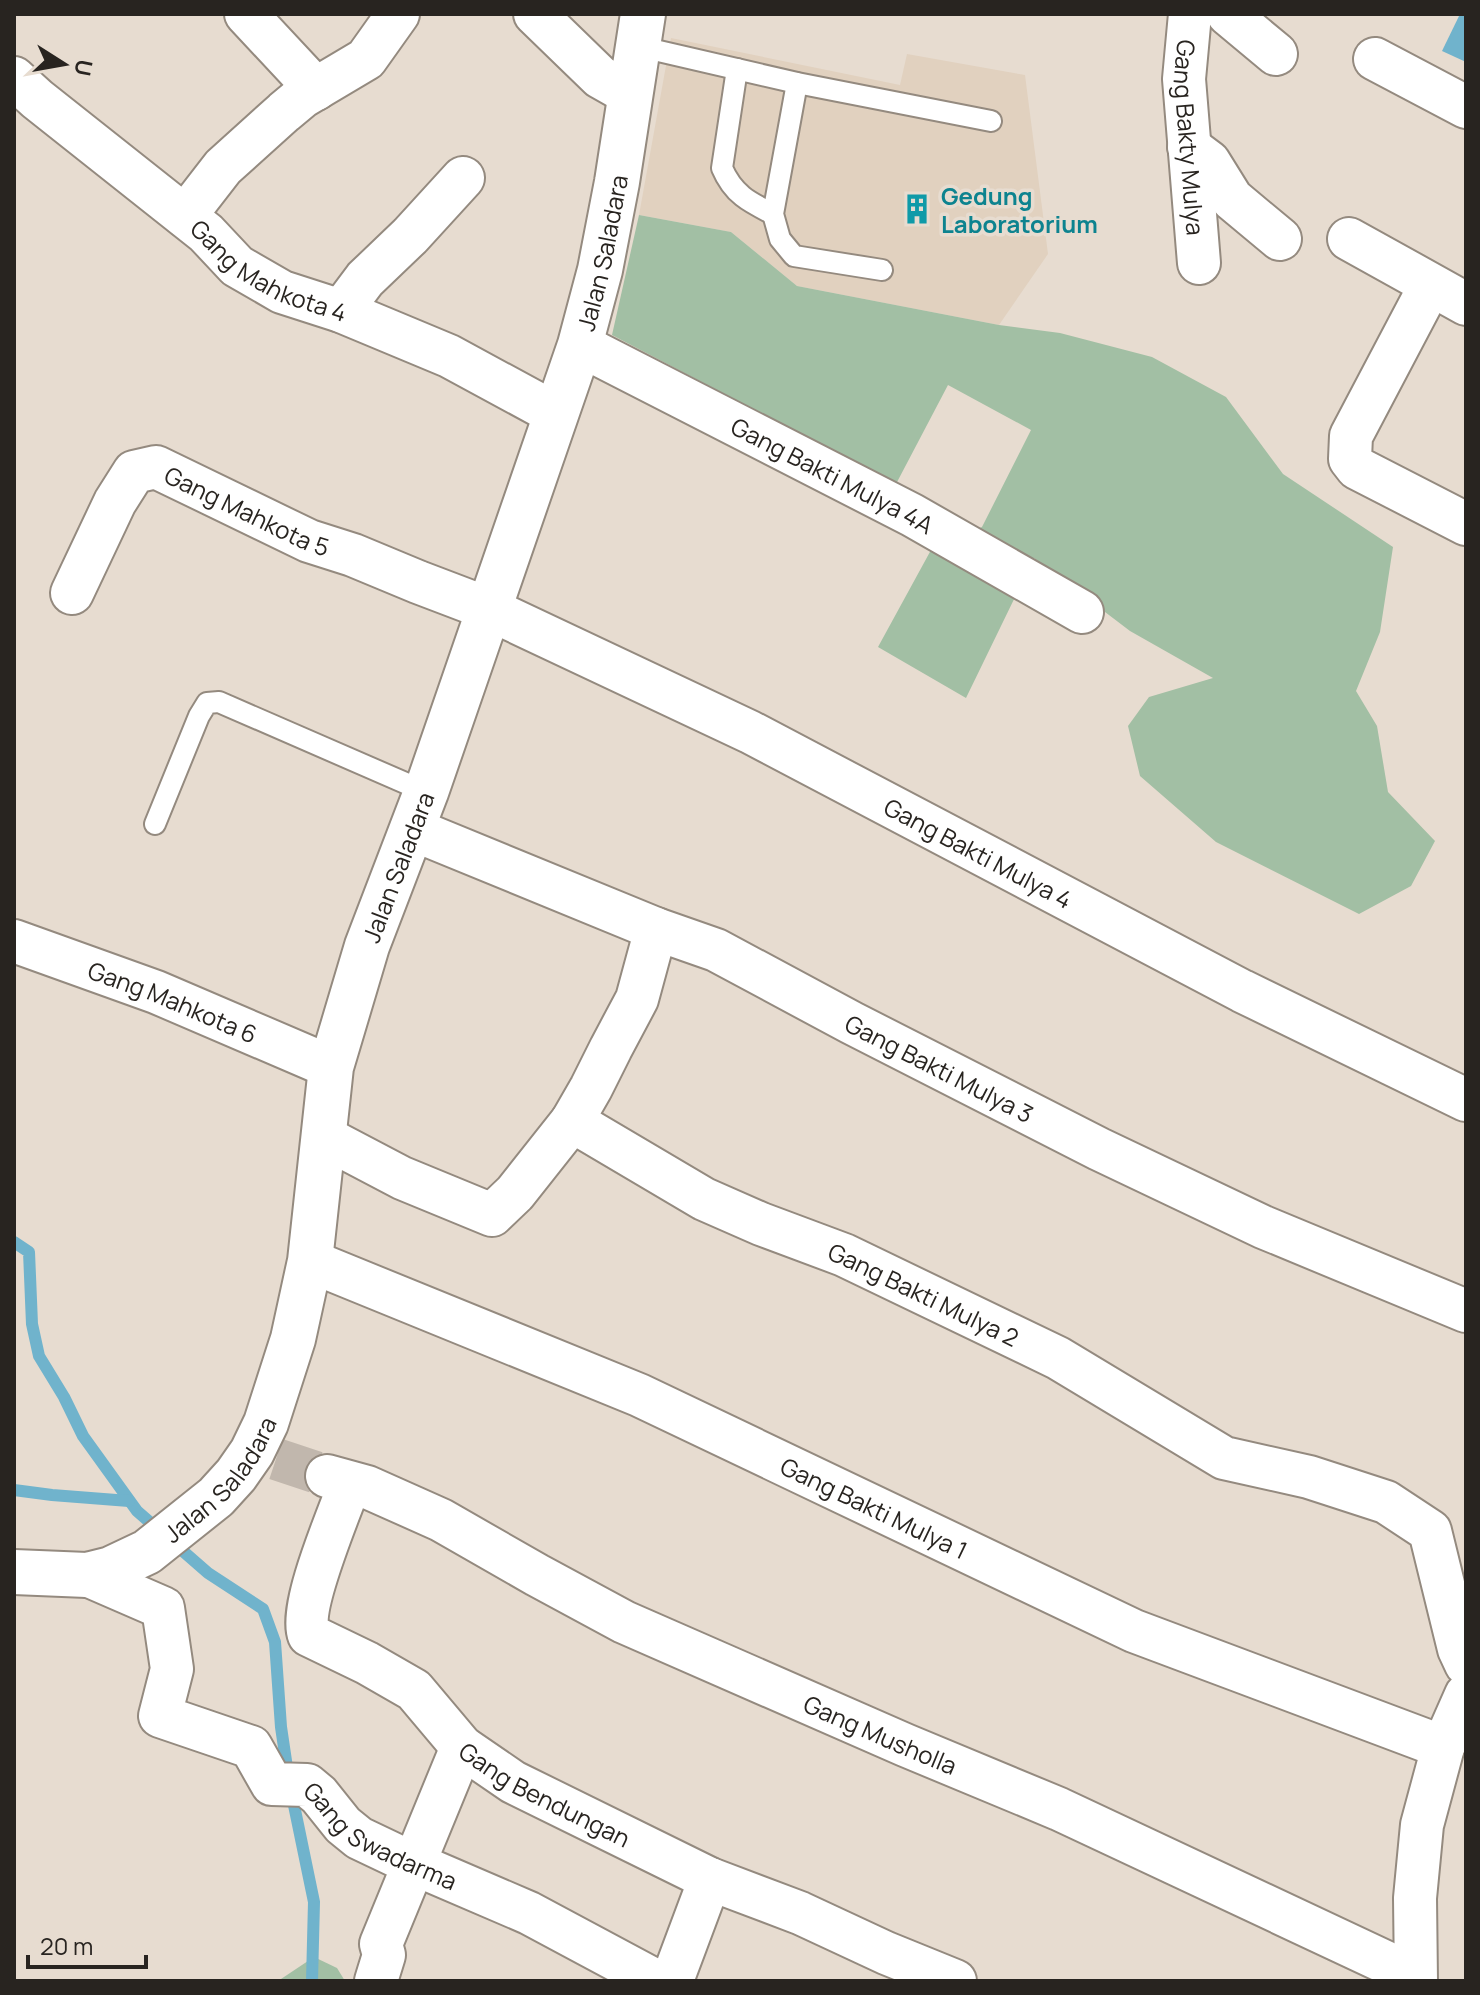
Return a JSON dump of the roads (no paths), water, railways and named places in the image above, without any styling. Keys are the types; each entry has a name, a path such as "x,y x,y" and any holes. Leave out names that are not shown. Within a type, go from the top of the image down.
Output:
{"street":[{"path":"246,14 316,89"},
{"path":"185,216 223,167 293,105 366,59 398,14"},
{"path":"535,14 600,77 630,94"},
{"name":"Gang Bakty Mulya","path":"1190,14 1184,79 1199,263"},
{"path":"1228,14 1276,54"},
{"name":"Jalan Saladara","path":"14,1572 99,1572 147,1552 216,1497 236,1475 264,1455 266,1423 293,1339 310,1261 331,1067 367,946 419,811 580,345 600,270 617,182 640,30"},
{"path":"1375,59 1466,107"},
{"name":"Gang Mahkota 4","path":"14,78 206,233 237,266 282,292 341,311 449,356 556,414"},
{"path":"1189,147 1209,162 1232,199 1280,239"},
{"path":"341,311 365,279 463,178"},
{"path":"1349,239 1448,295 1351,436 1350,459 1357,468 1466,524"},
{"name":"Gang Bakti Mulya 4A","path":"580,345 912,515 1082,612"},
{"name":"Gang Mahkota 5","path":"72,593 115,502 134,472 156,467 309,541 353,555 489,609"},
{"name":"Gang Bakti Mulya 4","path":"489,609 750,732 1242,991 1466,1100"},
{"name":"Gang Bakti Mulya 3","path":"419,811 656,929 716,950 1099,1149 1263,1227 1466,1311"},
{"path":"324,1137 402,1178 492,1215 515,1193 572,1121 591,1088 637,999 656,929"},
{"name":"Gang Mahkota 6","path":"14,941 156,992 331,1067"},
{"name":"Gang Bakti Mulya 2","path":"572,1121 704,1199 844,1255 1058,1358 1224,1458 1309,1477 1386,1502 1430,1531 1459,1649 1466,1664"},
{"name":"Gang Bakti Mulya 1","path":"310,1261 639,1395 1134,1631 1443,1747"},
{"name":"Gang Bendungan","path":"338,1479 310,1595 306,1627 309,1635 414,1690 462,1747 513,1782 710,1879 800,1913 955,1981"},
{"name":"Gang Musholla","path":"338,1479 367,1487 441,1520 624,1622 1059,1809 1416,1979"},
{"name":"Gang Swadarma","path":"99,1572 163,1608 172,1669 160,1716 251,1747 290,1784 319,1795 343,1825 359,1838 529,1913 667,1980"},
{"path":"1416,1979 1415,1898 1422,1825 1443,1747 1466,1695"},
{"path":"376,1981 384,1955 381,1944 462,1747"},
{"path":"667,1980 710,1879"}],"lane":[{"path":"640,30 737,69 991,121"},
{"path":"737,69 722,168 744,199 773,214"},
{"path":"797,83 773,214 780,239 794,256 882,270"},
{"path":"155,824 199,716 207,703 219,702 419,811"}],"water":[{"path":"1460,14 1466,14 1466,62 1442,51"}],"waterway":[{"path":"14,1242 29,1252 32,1324 39,1356 83,1436 137,1511 208,1573 263,1609 275,1642 281,1727 289,1781 314,1902 312,1981"},
{"path":"14,1490 129,1501"}],"tunnel":[{"path":"276,1459 327,1476"}],"place":[{"name":"Gedung Laboratorium","path":"917,209"}]}
